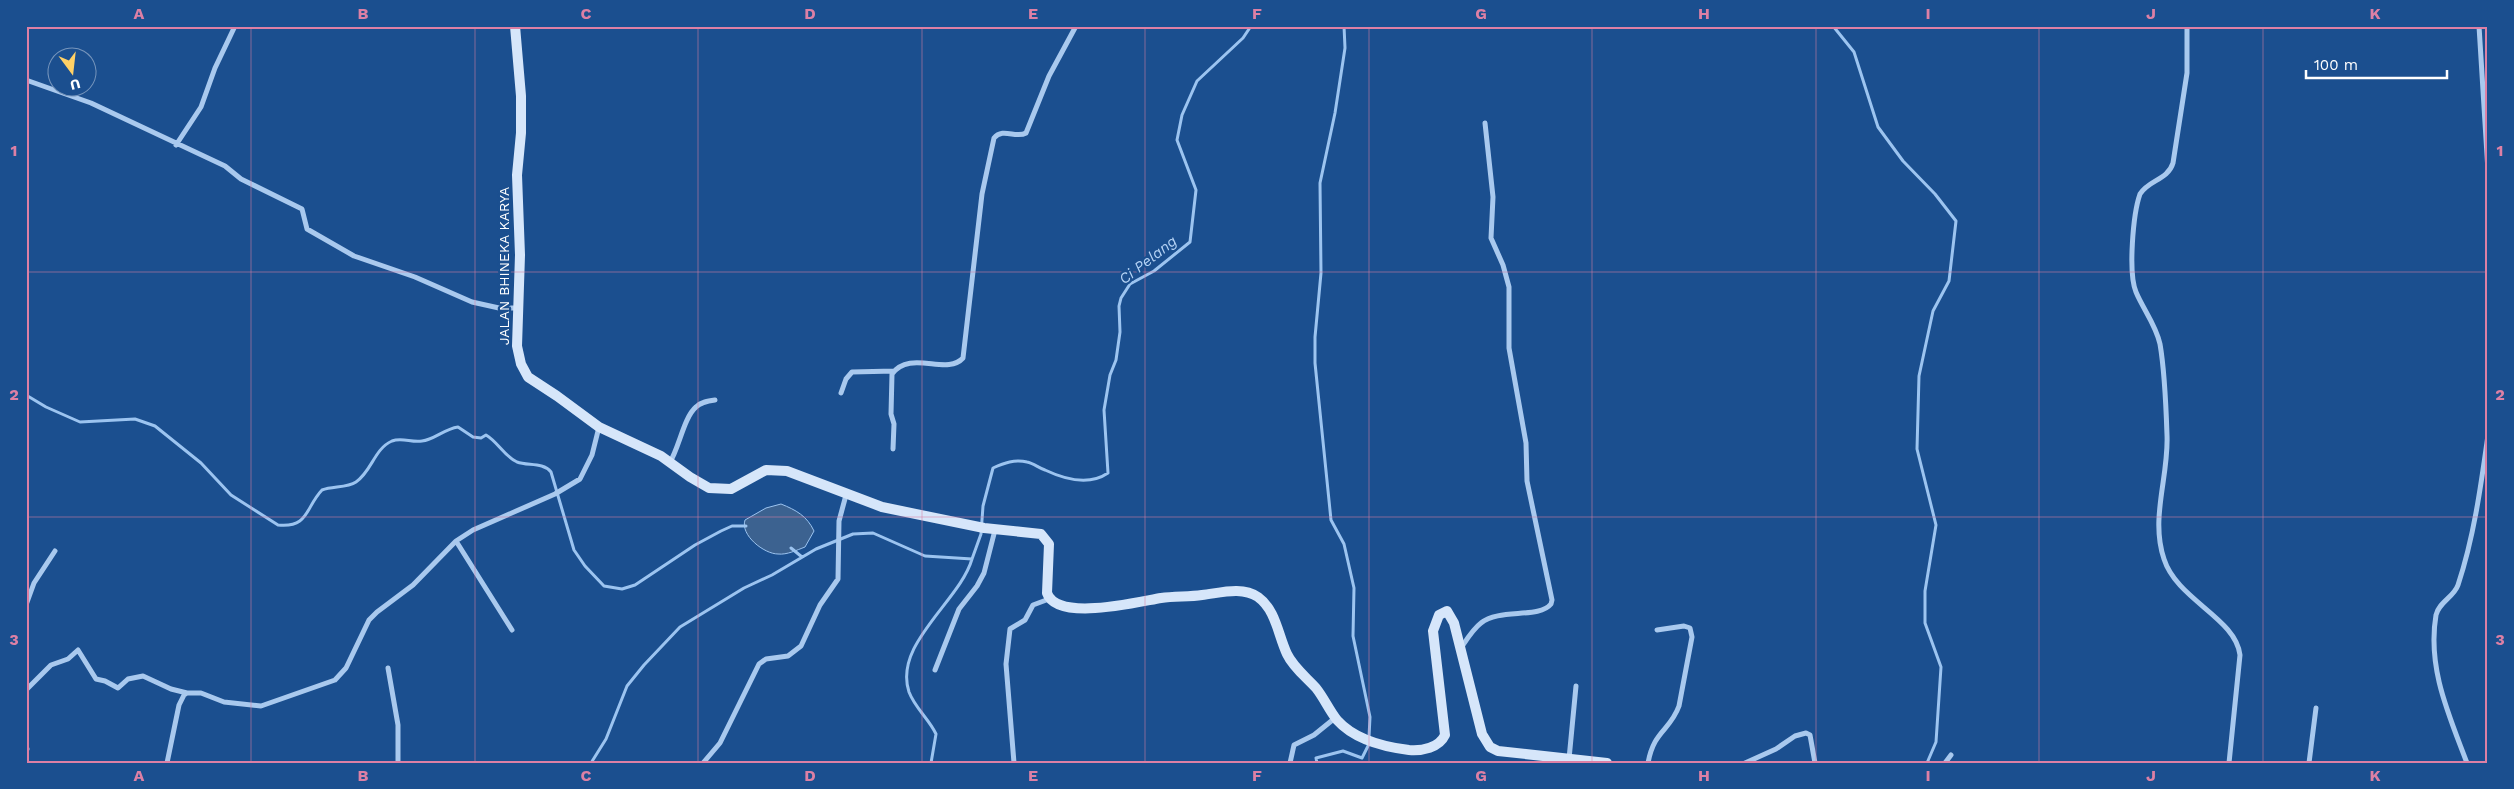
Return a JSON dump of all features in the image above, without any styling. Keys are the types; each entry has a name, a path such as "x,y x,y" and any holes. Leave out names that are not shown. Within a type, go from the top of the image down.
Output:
{"street":[{"path":"176,145 201,107 215,68 235,26"},
{"name":"JALAN BHINEKA KARYA","path":"515,26 521,96 521,133 517,175 520,255 517,346 525,373 598,427 670,462 700,483 719,490 736,488 761,472 772,469 799,474 846,495 898,510 996,530 1041,534 1048,539 1050,554 1046,586 1049,599"},
{"path":"841,393 846,379 852,372 894,371 906,363 956,364 963,358 982,194 994,138 1003,133 1025,134 1049,76 1076,26"},
{"path":"2187,26 2187,73 2173,163 2165,176 2146,187 2140,194 2131,273 2136,291 2158,337 2165,389 2168,438 2159,523 2164,560 2180,588 2223,624 2239,646 2240,655 2229,763"},
{"path":"2479,26 2488,171"},
{"path":"26,80 91,103 176,145 225,166 250,184 292,203 304,212 306,229 354,256 415,277 472,302 498,308 518,308"},
{"path":"1461,648 1481,622 1492,616 1546,609 1552,600 1527,481 1526,443 1508,339 1509,287 1503,265 1491,238 1493,197 1484,123"},
{"path":"893,449 894,424 891,414 891,381 894,371"},
{"path":"670,462 691,412 700,404 715,400"},
{"path":"26,690 51,665 68,659 78,650 96,679 105,680 118,688 128,679 143,676 171,689 187,693 200,693 224,702 261,706 334,680 346,668 369,620 385,605 413,585 456,541 488,522 574,485 586,469 598,427"},
{"path":"2467,763 2439,688 2435,656 2436,616 2441,606 2452,595 2458,585 2474,520 2488,435"},
{"path":"703,763 720,743 759,664 766,658 788,656 802,646 823,600 838,579 839,522 846,495"},
{"path":"935,670 959,610 984,573 996,530"},
{"path":"456,541 512,630"},
{"path":"26,605 34,583 55,551"},
{"path":"1014,763 1006,664 1010,629 1025,620 1033,605 1049,599 1068,607 1112,607 1162,598 1233,591 1260,598 1272,616 1288,656 1322,696 1335,718 1358,735 1388,747 1414,750 1435,746 1443,738 1446,731 1434,631 1439,615 1444,611 1448,611 1452,615 1482,734 1490,746 1498,751 1607,763"},
{"path":"1648,763 1654,740 1676,715 1692,637 1690,628 1684,626 1657,630"},
{"path":"388,668 398,725 398,763"},
{"path":"1568,758 1576,686"},
{"path":"167,763 179,705 187,693"},
{"path":"2309,763 2316,708"},
{"path":"1290,763 1294,746 1314,735 1335,718"},
{"path":"1746,763 1776,749 1795,736 1806,734 1810,735 1816,763"},
{"path":"1945,763 1951,755"}],"water":[{"path":"781,504 800,514 808,521 814,531 805,547 781,554 766,551 754,543 744,526 745,520 766,508"}],"waterway":[{"name":"Ci Pelang","path":"591,763 606,739 627,686 644,665 680,627 744,588 772,575 816,549 853,534 873,533 925,556 972,559 981,534 983,506 993,468 1010,462 1023,461 1032,463 1060,476 1076,480 1093,479 1108,473 1104,410 1110,375 1116,360 1120,332 1119,306 1121,298 1130,284 1154,271 1190,242 1196,190 1177,140 1182,115 1197,81 1243,38 1251,26"},
{"path":"1344,26 1345,48 1335,113 1320,183 1321,273 1315,337 1315,363 1331,520 1344,544 1354,588 1353,636 1370,717 1369,737"},
{"path":"1833,26 1854,52 1878,127 1903,161 1935,194 1956,221 1949,281 1933,311 1919,376 1917,449 1936,525 1925,591 1925,623 1941,667 1936,742 1927,763"},
{"path":"26,395 46,407 80,422 135,419 155,426 201,463 231,495 278,525 288,525 301,520 322,490 356,482 366,472 381,449 392,441 426,440 458,427 473,437 481,438 486,435 517,462 544,467 551,472 574,550 585,566 604,586 622,589 635,585 695,545 721,531 732,526 746,526"},
{"path":"791,548 802,557"},
{"path":"931,763 936,734 909,692 907,674 910,657 930,623 955,591 972,559"},
{"path":"1317,763 1316,758 1343,751 1362,758 1369,744"}]}
